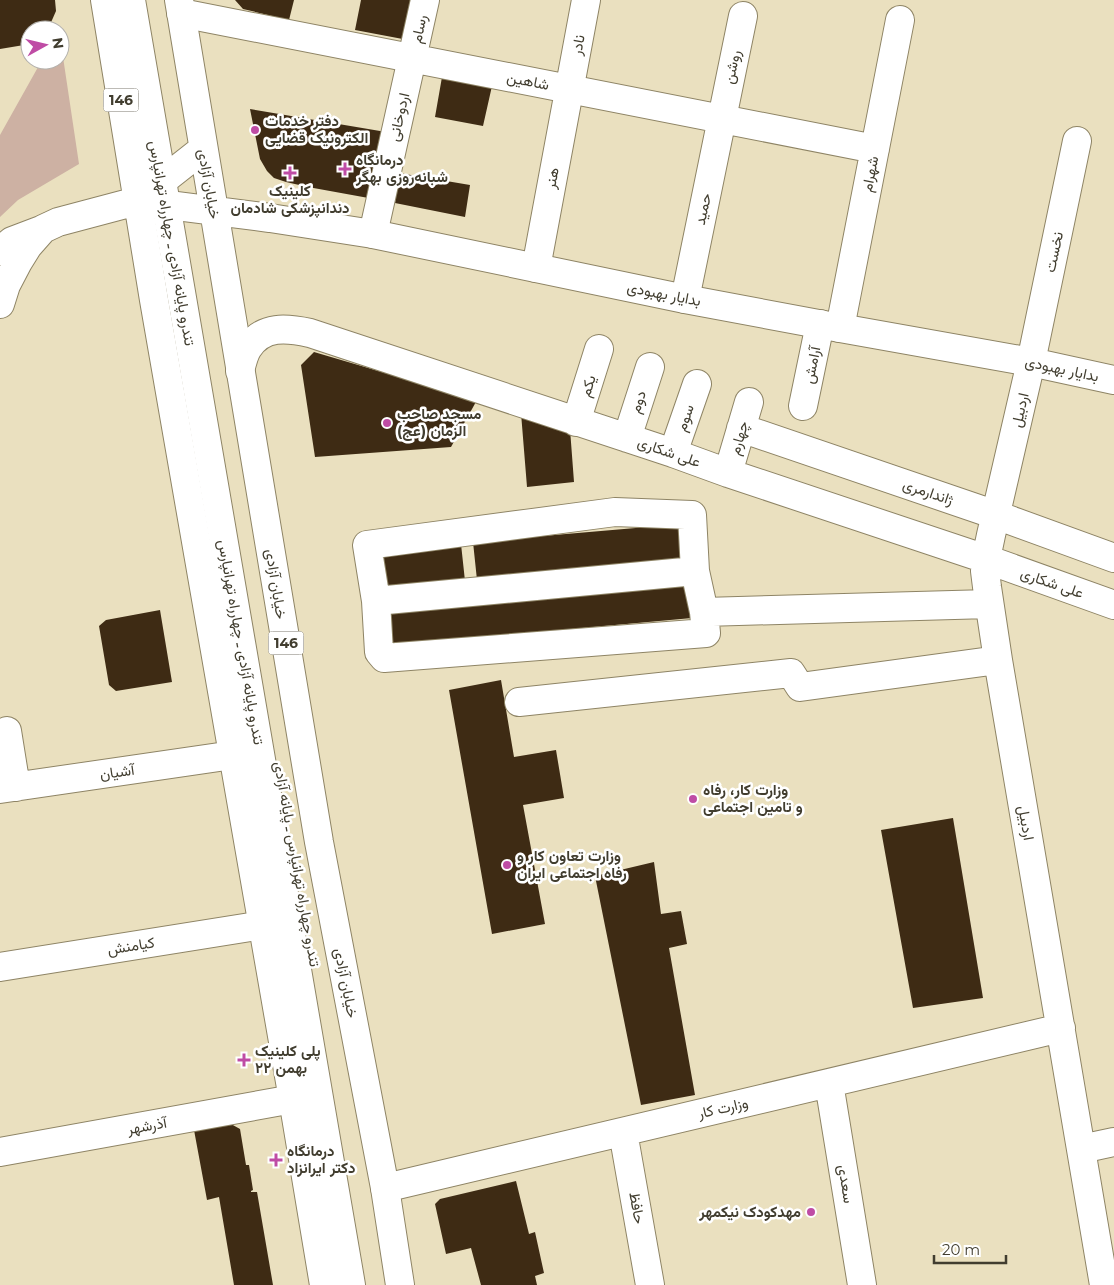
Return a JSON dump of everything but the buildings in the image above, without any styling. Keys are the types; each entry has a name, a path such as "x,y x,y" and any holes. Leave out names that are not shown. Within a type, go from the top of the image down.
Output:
{"street":[{"name":"146","path":"105,0 137,201 324,1285"},
{"name":"تندرو پایانه آزادی ـ چهارراه تهرانپارس","path":"131,0 172,191 299,980 351,1285"},
{"name":"تندرو چهارراه تهرانپارس ـ پایانه آزادی","path":"149,0 172,191 326,1028 369,1285"},
{"name":"رسام","path":"412,58 425,0"},
{"name":"نادر","path":"569,89 586,0"},
{"name":"شاهین","path":"180,7 412,58 875,149"},
{"name":"خیابان آزادی","path":"180,7 317,832 385,1188 400,1285"},
{"name":"روشن","path":"722,118 743,16"},
{"name":"شهرام","path":"830,326 875,149 900,20"},
{"name":"اردوخانی","path":"373,234 412,58"},
{"name":"هنر","path":"536,268 569,89"},
{"name":"حمید","path":"684,299 722,118"},
{"name":"نخست","path":"1031,362 1077,141"},
{"path":"172,191 203,149"},
{"name":"بدایار بهبودی","path":"137,201 172,191 214,211 373,234 684,299 1031,362 1114,380"},
{"path":"0,250 12,241 58,222 137,201"},
{"path":"0,304 6,285 18,262 28,246 43,229"},
{"name":"آرامش","path":"803,406 830,326"},
{"name":"علی شکاری","path":"240,371 248,348 266,332 281,328 310,333 673,453 1114,605"},
{"name":"یکم","path":"576,422 599,349"},
{"name":"اردبیل","path":"1031,362 985,571 998,660 1104,1285"},
{"name":"دوم","path":"627,438 650,367"},
{"name":"سوم","path":"673,453 696,384"},
{"name":"چهارم","path":"728,473 749,402"},
{"name":"ژاندارمری","path":"741,428 996,515 1114,558"},
{"path":"615,512 692,515 695,571 704,612 706,633 384,658 379,652 376,601 367,545 615,512"},
{"path":"376,601 695,571"},
{"path":"704,612 990,604"},
{"path":"520,702 791,674 800,688 998,660"},
{"path":"7,731 8,788"},
{"name":"آشیان","path":"8,788 233,755"},
{"name":"کیامنش","path":"0,967 263,925"},
{"name":"وزارت کار","path":"385,1188 1061,1028"},
{"name":"سعدی","path":"829,1083 862,1285"},
{"name":"آذرشهر","path":"0,1152 293,1099"},
{"name":"حافظ","path":"623,1132 650,1285"},
{"path":"1081,1149 1114,1142"}],"shaded area":[{"path":"36,70 65,70 79,164 18,200 0,217 0,135"}],"place":[{"name":"دفتر خدمات الکترونیک قضایی","path":"255,130"},
{"name":"درمانگاه شبانه‌روزی بهگر","path":"345,169"},
{"name":"کلینیک دندانپزشکی شادمان","path":"290,173"},
{"name":"مسجد صاحب الزمان (عج)","path":"387,423"},
{"name":"وزارت کار، رفاه و تامین اجتماعی","path":"693,799"},
{"name":"وزارت تعاون کار و رفاه اجتماعی ایران","path":"507,865"},
{"name":"پلی کلینیک ۲۲ بهمن","path":"244,1060"},
{"name":"درمانگاه دکتر ایرانزاد","path":"276,1160"},
{"name":"مهدکودک نیکمهر","path":"811,1212"}]}
